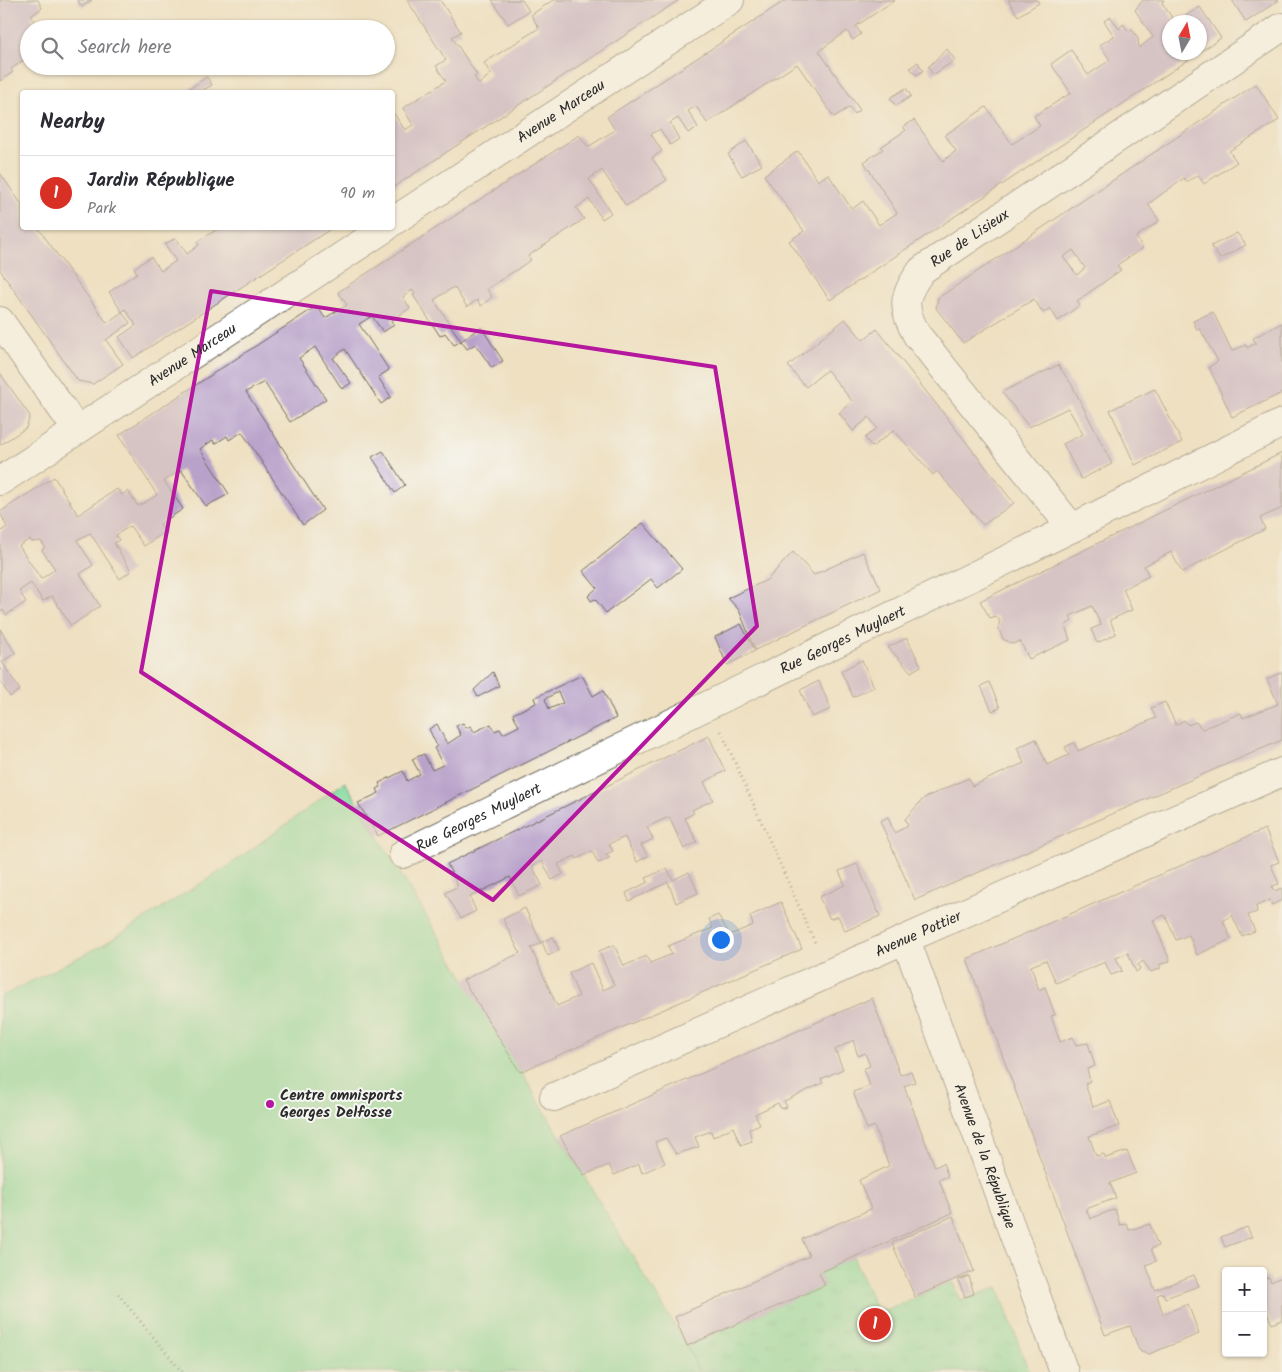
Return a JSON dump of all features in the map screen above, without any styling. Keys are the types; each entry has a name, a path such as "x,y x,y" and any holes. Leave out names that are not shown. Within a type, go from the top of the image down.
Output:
{"street":[{"name":"Avenue Marceau","path":"395,220 730,0"},
{"name":"Rue de Lisieux","path":"1072,528 917,334 908,319 905,302 909,287 922,270 1282,27"},
{"name":"Avenue Marceau","path":"0,481 382,230"},
{"path":"0,321 77,430"},
{"name":"Rue Georges Muylaert","path":"402,854 1072,528 1282,423"},
{"name":"Avenue Pottier","path":"554,1097 828,972 906,940 1282,772"},
{"name":"Avenue de la République","path":"906,940 1064,1372"}],"path":[{"path":"710,705 828,972"},
{"path":"118,1294 182,1372"}],"highlighted area":[{"path":"211,291 715,367 757,626 493,900 141,672"}],"green space":[{"name":"Centre omnisports Georges Delfosse","path":"345,782 687,1346 699,1372 0,1372 0,997 103,945 227,867"},
{"path":"853,1257 878,1313 953,1282 960,1301 998,1287 1029,1372 699,1372 687,1346 824,1285 819,1273"}],"building":[{"path":"0,0 38,0 42,8 31,16 33,20 20,20 20,63 11,69 13,72 0,81"},
{"path":"77,0 92,0 82,7"},
{"path":"407,0 440,0 461,32 452,37 477,75 474,77 479,84 491,74 484,63 539,28 531,15 553,0 679,0 395,186 395,115 405,130 413,125 403,108 446,81 436,66 446,60"},
{"path":"492,0 522,0 529,11 508,24"},
{"path":"786,0 895,0 856,26 861,34 853,40 847,31 819,51 860,110 854,114 850,107 834,117 797,64 707,123 696,106 688,111 698,127 688,133 678,118 670,123 679,139 670,145 660,129 651,134 662,151 652,158 667,180 626,206 602,170 589,179 611,213 602,219 589,199 576,208 584,219 528,256 531,260 487,289 492,297 481,306 477,300 467,307 454,287 434,300 461,341 454,345 445,333 440,336 413,295 415,294 412,290 403,297 410,308 391,321 394,325 383,332 372,316 359,324 389,370 378,377 391,397 381,404 345,349 333,358 351,383 342,389 315,347 299,358 326,399 290,422 264,382 246,392 323,510 303,525 242,432 229,440 227,436 215,444 213,440 200,449 229,494 206,506 181,470 164,481 183,509 160,524 165,532 144,546 130,526 116,535 119,540 114,543 131,571 120,579 90,533 77,540 93,565 80,574 100,606 71,626 52,596 43,601 31,583 19,591 26,602 6,615 3,610 0,612 0,532 7,527 0,512 54,477 78,515 117,489 122,495 128,491 138,506 146,502 157,495 119,435 317,306 325,318 347,305 338,292 579,135 588,147 615,130 607,117","holes":["30,539 32,542 41,541 45,547 42,550 55,569 41,579 19,546"]},
{"path":"1008,0 1037,0 1039,3 1018,16"},
{"path":"1143,0 1164,0 1162,3 1170,15 1162,15 1162,60 1188,60 830,300 789,241 804,231 764,175 798,151 818,181 828,174 852,209 863,201 879,225 897,213 864,162 883,149 881,147 906,130 903,127 914,120 943,161 956,151 945,135 986,107 1012,144 1040,126 1034,116 1071,93 1051,64 1071,50 1088,75 1110,60 1100,45 1114,36 1104,21 1111,17 1119,29 1123,24 1129,31 1132,29 1138,38 1139,48 1153,37 1135,10"},
{"path":"1232,0 1279,0 1246,22"},
{"path":"1200,7 1205,15 1187,15"},
{"path":"1207,17 1221,38 1207,47"},
{"path":"947,49 955,60 933,75 928,67"},
{"path":"918,62 923,71 916,75 910,68"},
{"path":"207,77 212,85 203,90 187,90"},
{"path":"1256,84 1279,120 1229,151 1237,162 1204,184 1198,175 1186,182 1184,178 1148,204 1159,221 1136,237 1143,248 1117,265 1121,270 1077,301 1080,305 1058,321 1050,308 1043,313 1034,299 963,343 936,308 938,298","holes":["1073,250 1085,268 1077,275 1063,257"]},
{"path":"906,88 911,96 896,106 890,98"},
{"path":"746,141 762,165 742,176 728,154"},
{"path":"0,173 20,202 20,230 39,230 107,323 122,312 130,323 106,340 123,364 93,384 78,381 0,270"},
{"path":"216,230 329,230 133,358 119,337 136,325 125,309 122,312 109,292 137,273 134,268 151,257 161,271 176,261 165,244 176,238 187,254 199,245 197,242"},
{"path":"1237,233 1246,245 1220,259 1211,246"},
{"path":"1213,312 1232,351 1246,345 1247,348 1256,343 1253,338 1282,323 1282,393 1232,417 1209,367 1218,361 1200,329 1197,330 1193,321"},
{"path":"845,319 863,340 877,329 1014,503 983,525 937,471 933,475 894,430 872,447 865,438 877,428 869,417 853,431 839,413 852,401 827,370 806,387 788,366"},
{"path":"481,327 503,361 492,368 475,344 467,349 461,341"},
{"path":"1058,365 1072,385 1112,464 1081,479 1063,444 1083,434 1068,408 1029,427 1002,392"},
{"path":"0,373 30,416 26,428 0,445"},
{"path":"1155,389 1182,442 1135,465 1110,410"},
{"path":"383,451 405,485 395,493 372,457"},
{"path":"1282,453 1282,508 1260,518 1265,529 1182,572 1171,552 1144,566 1149,576 1123,589 1132,610 1110,620 1116,634 1097,643 1091,629 1101,625 1092,606 1070,616 1072,621 1065,626 1070,640 1029,659 1020,641 1013,644 1003,639 998,628 1000,621 996,616 990,618 980,601"},
{"path":"643,523 682,569 658,588 651,579 606,613 595,599 591,601 588,596 597,588 583,571"},
{"path":"793,552 814,575 863,552 881,589 755,650 739,610 728,598 767,580"},
{"path":"741,624 755,651 727,665 715,637"},
{"path":"0,629 15,653 2,662 20,690 10,697 0,681"},
{"path":"907,638 921,666 911,672 888,647"},
{"path":"862,660 874,687 853,697 841,671"},
{"path":"493,672 499,686 478,697 474,690"},
{"path":"1282,672 1282,740 915,900 880,821 888,817 894,833 908,826 905,819 924,798 969,778 972,786 1024,763 1017,748 1036,739 1047,765 1069,755 1065,747 1074,743 1078,751 1156,718 1151,708 1165,702 1176,725 1184,720 1188,725 1196,722 1202,729 1241,713 1243,718 1278,704 1267,679"},
{"path":"582,675 593,696 603,690 616,718 378,836 358,803 379,793 377,789 381,787 379,783 403,771 407,781 420,774 412,759 424,754 432,770 443,765 434,748 437,746 429,729 437,724 447,744 461,735 456,726 463,723 466,728 471,726 474,732 491,724 494,731 500,729 503,734 519,726 513,714 536,703 534,698","holes":["558,692 563,703 549,709 545,699"]},
{"path":"819,681 831,709 812,717 800,690"},
{"path":"989,682 1000,708 992,711 981,686"},
{"path":"709,736 725,771 704,782 713,800 692,810 694,813 685,818 697,842 684,849 669,817 647,827 653,839 641,845 648,856 637,862 625,837 609,844 613,851 606,854 609,858 598,863 592,851 577,859 575,856 558,864 563,874 552,880 542,861 532,866 542,885 519,896 510,877 470,897 476,911 461,918 445,893 458,886 447,864"},
{"path":"1265,829 1279,862 1271,865 1279,884 1272,886 1274,891 1282,888 1282,900 1272,905 1270,900 1256,906 1257,912 1248,915 1255,931 1242,936 1232,915 1223,921 1231,939 1197,955 1189,935 1176,940 1165,915 1153,920 1170,961 1159,965 1161,968 1151,972 1143,961 1138,965 1140,969 1136,972 1128,953 1116,958 1122,971 1111,975 1105,962 1056,983 1046,960 1031,966 1039,990 1045,987 1055,1015 1051,1016 1060,1042 1073,1037 1076,1045 1088,1043 1095,1066 1087,1069 1090,1081 1085,1084 1093,1107 1110,1101 1119,1126 1089,1136 1096,1156 1104,1154 1106,1158 1127,1151 1136,1173 1110,1183 1116,1198 1086,1209 1090,1219 1115,1209 1120,1225 1127,1224 1129,1230 1150,1224 1158,1246 1151,1249 1156,1261 1146,1265 1155,1290 1194,1275 1199,1286 1165,1298 1163,1293 1157,1295 1163,1314 1188,1304 1199,1334 1149,1354 1139,1350 1130,1326 1105,1335 967,959"},
{"path":"857,864 880,916 845,931 838,916 830,919 819,897 845,885 839,871"},
{"path":"667,868 673,880 689,872 698,893 676,903 668,882 629,901 626,893 648,882 646,878"},
{"path":"781,902 802,949 520,1072 463,980 520,953 503,919 525,908 541,943 531,948 557,1006 579,996 569,973 591,963 603,990 614,985 599,951 614,945 624,966 646,956 650,963 672,954 668,946 713,928 709,919 718,915 730,935 753,925 750,916"},
{"path":"553,937 559,950 548,956 542,942"},
{"path":"872,998 900,1075 911,1071 915,1082 904,1086 935,1167 943,1163 948,1176 939,1180 952,1213 819,1273 825,1285 687,1346 675,1317 809,1256 802,1239 871,1209 859,1180 889,1166 874,1126 867,1129 853,1092 870,1086 863,1069 870,1066 865,1053 858,1056 853,1040 835,1050 843,1069 821,1079 823,1083 784,1101 787,1107 781,1109 778,1103 755,1114 760,1124 749,1129 752,1141 741,1145 733,1127 713,1137 711,1131 695,1137 699,1147 676,1154 666,1138 655,1142 665,1163 642,1173 639,1164 614,1175 609,1165 584,1175 560,1136"},
{"path":"953,1216 974,1271 915,1297 892,1243"},
{"path":"1247,1227 1252,1237 1225,1247 1221,1237"},
{"path":"969,1276 974,1294 965,1297 958,1280"},
{"path":"1269,1277 1271,1282 1282,1277 1282,1320 1272,1324 1267,1313 1267,1278"}],"place":[{"name":"Centre omnisports Georges Delfosse","path":"270,1104"},
{"name":"Jardin République","path":"875,1324"}]}
